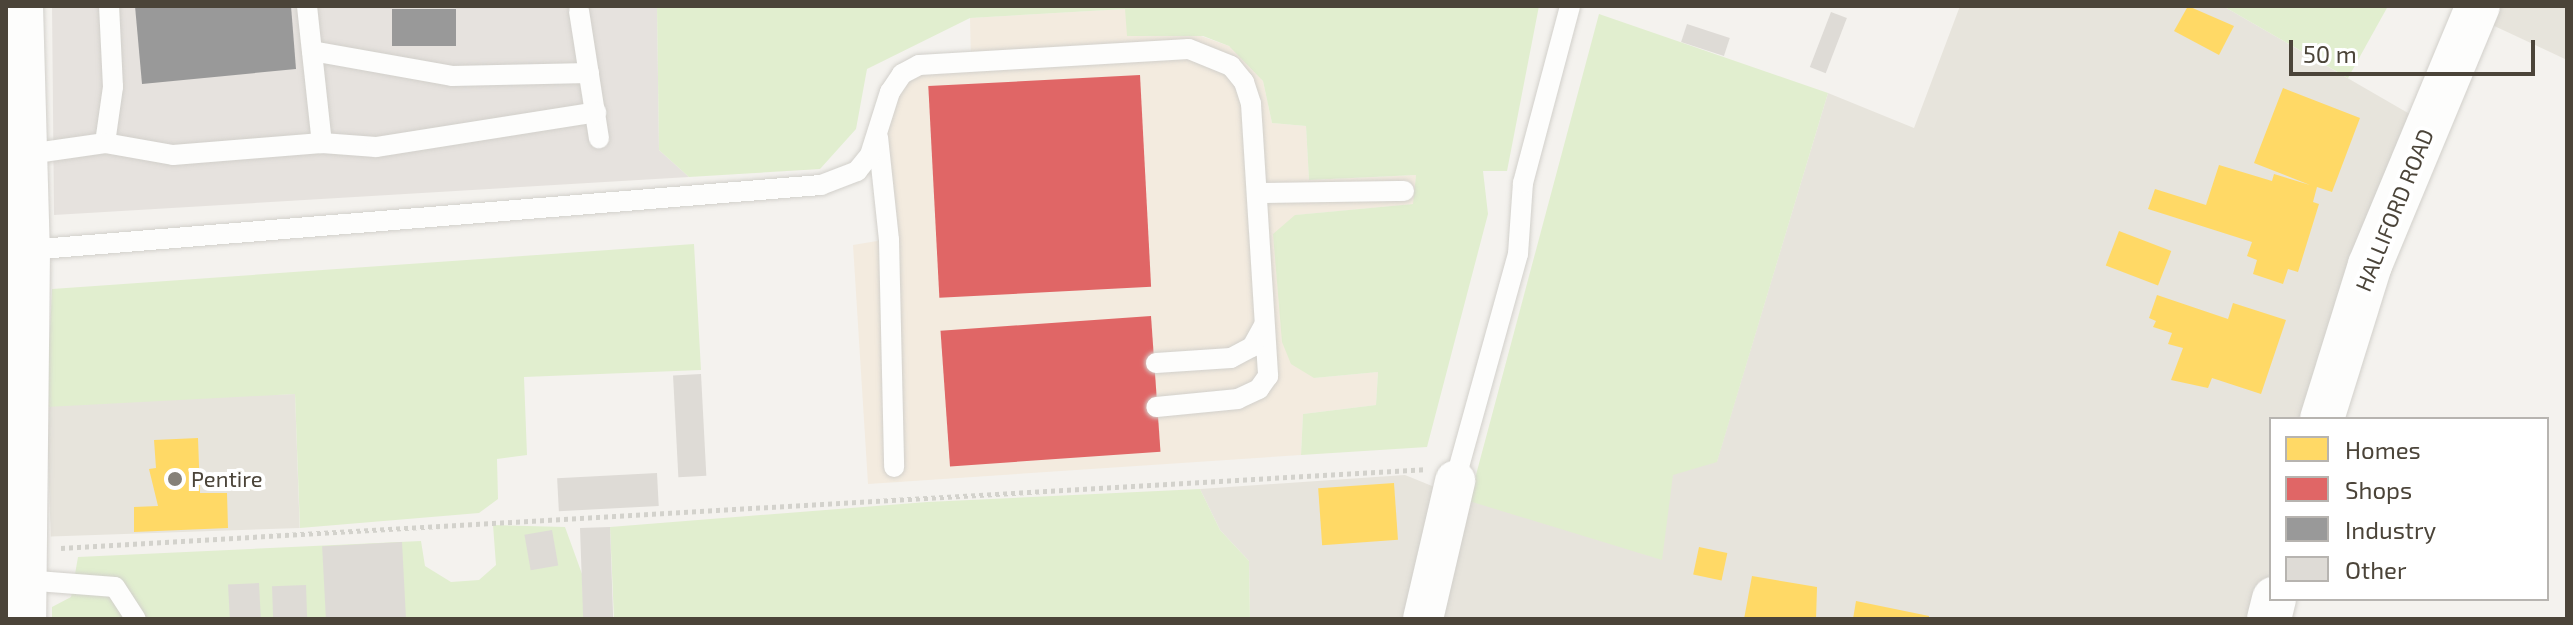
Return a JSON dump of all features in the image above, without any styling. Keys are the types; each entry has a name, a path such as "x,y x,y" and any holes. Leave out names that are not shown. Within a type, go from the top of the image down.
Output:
{"street":[{"path":"21,6 22,155 28,250 24,583"},
{"name":"HALLIFORD ROAD","path":"2323,417 2370,265 2478,6"},
{"path":"1423,619 1455,481"}],"lane":[{"path":"105,143 113,87 109,6"},
{"path":"307,6 322,143"},
{"path":"1455,481 1518,254 1523,183 1570,6"},
{"path":"579,11 599,138"},
{"path":"28,250 821,185 857,171 878,137 890,92 902,74 919,65 1189,49 1211,54 1244,82 1251,104 1268,376 1259,389 1238,399 1156,407"},
{"path":"312,51 452,76 589,73"},
{"path":"22,155 105,143 173,155 322,143 376,147 596,112"},
{"path":"878,137 889,240 894,467"},
{"path":"1257,193 1404,191"},
{"path":"1156,363 1231,358 1252,347 1265,323"},
{"path":"24,583 115,587 136,619"}],"path":[{"path":"24,583 1405,466 1432,470 1455,481"}],"shaded area":[{"path":"52,6 657,6 659,150 689,177 54,215"},
{"path":"1960,6 2223,6 2427,124 2326,417 2269,417 2269,619 1250,619 1249,561 1220,530 1200,489 1405,475 1469,501 1673,474 1717,461 1828,93 1914,128"},
{"path":"2478,6 2567,6 2567,60 2473,16"},
{"path":"1125,9 1229,46 1250,63 1263,81 1272,123 1306,126 1309,180 1416,175 1414,204 1296,215 1314,378 1378,372 1376,405 1303,414 1301,455 868,484 853,245 889,239 878,137 902,74 971,60 970,18"},
{"path":"295,394 300,528 51,537 46,403"}],"green space":[{"path":"657,6 1539,6 1507,171 1483,171 1488,214 1427,447 1301,455 1303,414 1376,405 1378,372 1314,378 1291,364 1282,342 1273,234 1295,215 1413,204 1416,175 1309,180 1306,126 1272,123 1263,81 1229,46 1203,36 1127,36 1125,9 970,18 867,69 856,129 820,169 689,177 659,150"},
{"path":"2223,6 2388,6 2348,78"},
{"path":"1599,14 1828,93 1717,462 1673,475 1662,560 1469,501"},
{"path":"694,244 701,370 524,377 527,455 497,459 498,499 479,513 300,528 295,394 46,407 52,289"},
{"path":"1200,489 1220,530 1249,561 1250,619 614,619 610,527 927,502"},
{"path":"493,525 565,527 582,574 584,619 52,619 52,607 71,597 78,557 421,541 425,566 451,582 479,580 496,565"}],"building: Homes":[{"path":"2188,6 2234,26 2219,55 2174,31"},
{"path":"2283,88 2360,118 2332,192 2317,187 2313,202 2319,204 2298,272 2288,269 2283,284 2253,274 2257,260 2247,256 2252,242 2148,209 2155,189 2206,205 2219,165 2272,181 2274,174 2310,185 2254,163"},
{"path":"2119,231 2171,251 2158,286 2106,266"},
{"path":"2157,295 2228,319 2233,303 2286,320 2261,394 2212,378 2208,388 2171,380 2183,348 2168,344 2172,333 2153,327 2156,321 2149,318"},
{"name":"Pentire","path":"198,438 200,493 227,493 228,528 134,532 134,507 158,506 149,469 156,468 154,440"},
{"path":"1394,483 1398,540 1322,545 1318,488"},
{"path":"1699,547 1727,553 1722,580 1693,574"},
{"path":"1752,576 1817,587 1816,619 1744,619"},
{"path":"1856,601 1929,616 1929,619 1853,619"}],"building: Shops":[{"path":"1140,75 1151,287 939,298 928,86"},
{"path":"1151,316 1160,452 950,466 941,331"}],"building: Industry":[{"path":"135,6 291,6 296,69 142,84"},
{"path":"392,9 456,9 456,46 392,46"}],"building: Other":[{"path":"1831,12 1847,18 1826,73 1810,67"},
{"path":"1687,24 1730,38 1724,56 1681,42"},
{"path":"701,374 706,476 678,477 673,375"},
{"path":"657,473 659,506 559,511 557,478"},
{"path":"610,527 613,619 583,619 580,528"},
{"path":"552,530 558,565 531,570 524,535"},
{"path":"402,542 406,619 326,619 322,546"},
{"path":"259,583 261,619 230,619 228,585"},
{"path":"306,585 307,619 273,619 272,586"}],"place":[{"name":"Pentire","path":"175,479"}]}
